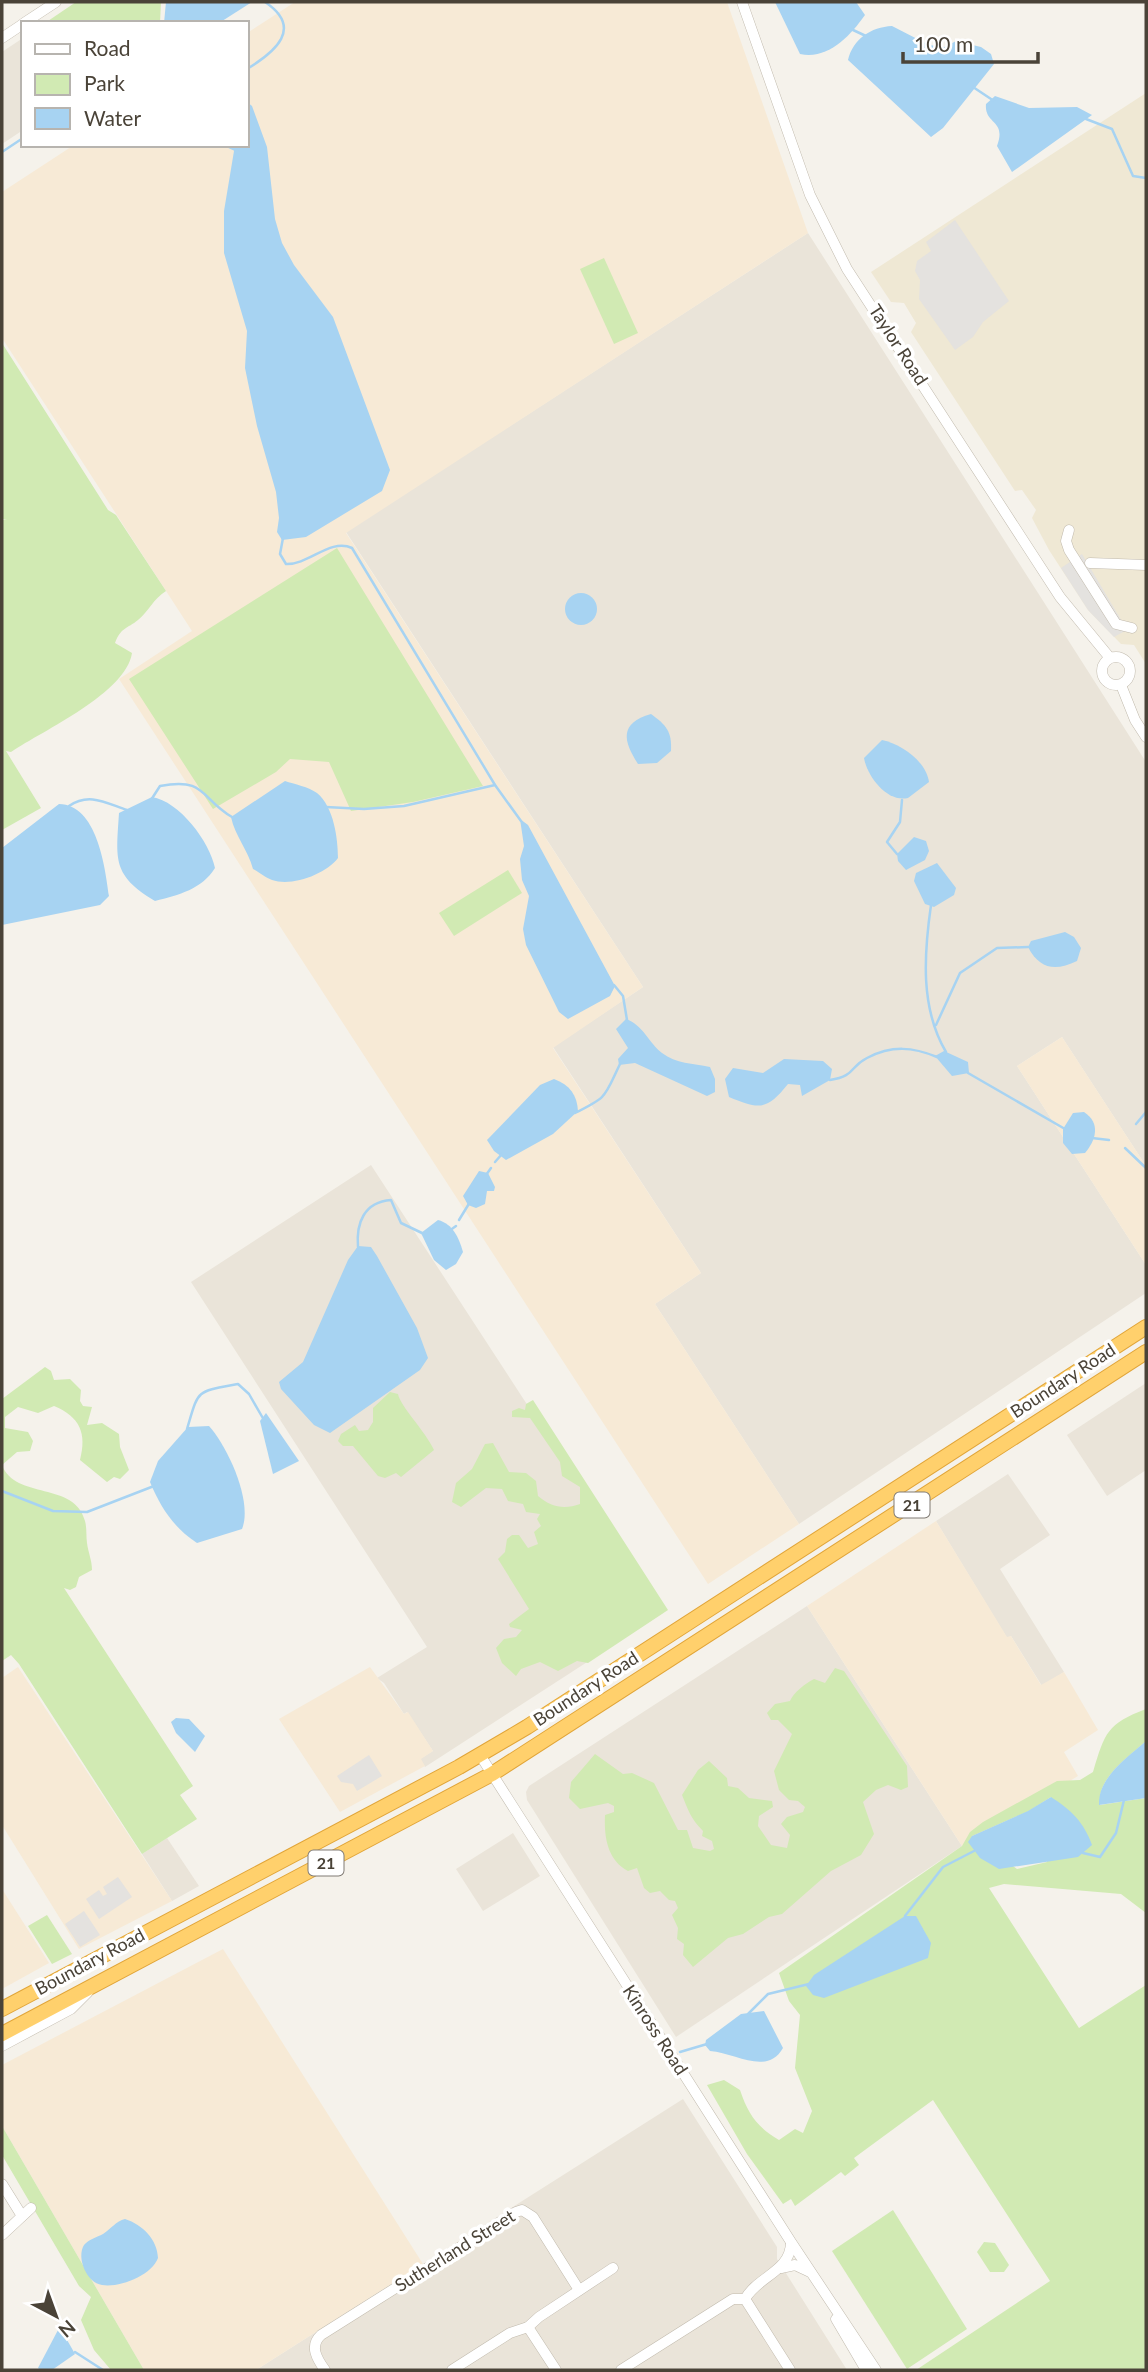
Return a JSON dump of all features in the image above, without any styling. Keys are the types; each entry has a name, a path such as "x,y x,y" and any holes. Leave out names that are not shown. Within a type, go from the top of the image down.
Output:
{"highway":[{"name":"Boundary Road","path":"2,2009 480,1755 1146,1326"},
{"name":"Boundary Road","path":"2,2034 492,1774 1146,1352"}],"street":[{"path":"26,21 56,2"},
{"name":"Taylor Road","path":"742,2 810,195 848,269 1060,597 1110,658"},
{"path":"2,38 21,24"},
{"path":"1069,530 1069,550 1115,624 1132,628"},
{"path":"1090,563 1146,565"},
{"path":"1110,658 1124,659 1129,667 1128,679 1121,685 1107,683 1102,675 1103,665 1110,658"},
{"path":"1121,685 1135,720 1146,737"},
{"name":"Kinross Road","path":"480,1755 791,2242 876,2370"},
{"path":"2,2046 71,2009 96,1985"},
{"path":"2,2183 22,2216"},
{"path":"2,2235 31,2208"},
{"name":"Sutherland Street","path":"325,2370 315,2352 317,2339 321,2335 516,2211 522,2210 533,2217 579,2290"},
{"path":"745,2298 753,2286 781,2267 789,2255 791,2242"},
{"path":"781,2267 794,2265 811,2273"},
{"path":"452,2370 510,2333 528,2327 539,2316 613,2268"},
{"path":"621,2370 733,2299 745,2298"},
{"path":"745,2298 790,2370"},
{"name":"Kinross Road","path":"831,2304 866,2370"},
{"path":"528,2327 556,2370"}],"shaded area":[{"path":"295,2 727,2 808,233 346,533 643,987 553,1048 701,1273 655,1304 799,1524 708,1584 119,679 192,631 2,338 2,192 71,147 248,147 248,32"},
{"path":"21,39 21,131 2,144 2,52"},
{"path":"1146,93 1146,664 1134,645 1121,644 1088,610 1049,550 1032,518 1036,510 1022,490 1015,491 911,332 916,323 904,303 891,302 871,272"},
{"path":"955,220 1009,301 983,322 973,337 955,350 919,299 920,280 915,271 917,261 931,251 926,242"},
{"path":"808,233 1146,762 1146,1166 1062,1037 1017,1066 1146,1265 1146,1293 799,1524 655,1304 701,1273 553,1047 643,987 346,532"},
{"path":"1082,554 1127,630 1114,637 1088,610 1061,568"},
{"path":"1062,1037 1146,1166 1146,1265 1017,1066"},
{"path":"371,1165 663,1613 425,1767 420,1759 433,1751 407,1712 404,1714 384,1683 377,1678 427,1647 191,1282"},
{"path":"1146,1383 1146,1470 1107,1496 1067,1435"},
{"path":"1008,1474 1050,1535 1000,1569 1064,1672 1042,1686 1011,1636 1007,1638 936,1521"},
{"path":"936,1521 1007,1637 1011,1636 1041,1685 1064,1672 1098,1730 1064,1752 1078,1776 962,1846 807,1606"},
{"path":"807,1606 962,1846 676,2037 527,1800 526,1792 529,1786"},
{"path":"18,1667 172,1901 79,1949 2,1825 2,1678"},
{"path":"370,1667 404,1714 408,1712 433,1751 421,1759 425,1766 340,1812 279,1719"},
{"path":"369,1755 382,1776 357,1791 353,1784 341,1782 337,1776"},
{"path":"513,1833 540,1876 483,1911 456,1869"},
{"path":"167,1838 199,1886 172,1901 142,1854"},
{"path":"118,1877 132,1897 99,1919 86,1899 99,1890 103,1896 107,1894 103,1887"},
{"path":"2,1889 49,1963 2,1989"},
{"path":"84,1911 100,1935 80,1947 65,1924"},
{"path":"223,1949 423,2264 256,2370 144,2370 2,2126 2,2065"},
{"path":"683,2099 777,2247 777,2259 847,2370 256,2370"}],"green space":[{"path":"76,2 161,2 160,21 48,21"},
{"path":"604,258 638,333 614,344 580,269"},
{"path":"2,343 108,510 116,515 166,591 117,638 115,643 132,653 126,668 115,682 100,696 62,722 11,752 6,751 41,808 2,830 2,520 7,519 2,519"},
{"path":"337,548 483,786 413,802 351,811 329,762 290,759 276,772 213,809 129,679"},
{"path":"508,870 522,893 454,936 439,913"},
{"path":"45,1367 51,1371 54,1380 70,1379 81,1390 80,1401 83,1406 92,1407 87,1425 102,1423 119,1434 120,1447 129,1470 120,1479 114,1477 107,1482 80,1460 83,1442 79,1427 70,1415 54,1406 38,1413 18,1407 5,1417 5,1428 28,1432 33,1441 30,1451 17,1452 2,1465 2,1399"},
{"path":"390,1392 398,1394 434,1450 401,1477 396,1473 385,1478 378,1476 353,1446 343,1446 338,1441 341,1434 355,1425 359,1431 368,1430 373,1422 373,1408"},
{"path":"533,1400 668,1610 588,1663 577,1661 558,1671 540,1662 521,1669 516,1676 502,1663 496,1648 504,1639 516,1637 522,1630 510,1627 509,1624 529,1609 498,1559 505,1552 507,1539 512,1535 519,1535 528,1548 538,1544 534,1532 541,1526 537,1519 540,1514 526,1512 523,1504 508,1501 502,1489 486,1488 461,1507 452,1502 456,1483 472,1469 485,1444 493,1443 509,1472 526,1473 536,1481 538,1496 543,1500 563,1507 580,1504 580,1487 562,1476 560,1462 530,1418 512,1417 512,1411 519,1408 525,1410 526,1404"},
{"path":"2,1465 9,1476 19,1483 70,1500 79,1509 86,1524 92,1570 79,1577 76,1587 70,1590 64,1588 193,1786 180,1795 197,1819 142,1854 19,1664 11,1655 2,1661"},
{"path":"835,1668 844,1671 907,1766 908,1787 901,1790 888,1785 876,1790 863,1802 874,1834 861,1855 831,1871 782,1914 769,1917 743,1934 728,1938 693,1967 683,1955 684,1944 677,1939 678,1928 672,1915 678,1908 675,1901 669,1900 660,1891 650,1893 644,1888 637,1868 628,1871 615,1861 611,1854 606,1839 605,1815 614,1812 614,1806 608,1803 580,1809 569,1798 571,1782 595,1754 623,1774 632,1773 654,1783 678,1830 687,1830 693,1848 710,1851 714,1849 712,1841 702,1836 703,1831 688,1810 682,1795 698,1770 709,1761 727,1778 728,1786 738,1788 749,1798 772,1801 773,1807 759,1816 758,1826 771,1845 787,1848 790,1835 781,1824 787,1817 803,1812 805,1807 798,1801 789,1800 779,1790 774,1771 792,1734 778,1720 771,1720 767,1713 775,1704 790,1701 800,1688 814,1679 825,1683"},
{"path":"1146,1709 1146,1741 1108,1777 1100,1795 1100,1805 1146,1798 1146,1913 1121,1894 1004,1884 989,1888 1079,2028 1146,1985 1146,2370 916,2370 1050,2281 933,2100 854,2158 859,2165 845,2176 841,2172 795,2206 791,2199 783,2204 747,2154 707,2085 724,2080 740,2090 754,2119 779,2140 795,2129 803,2133 812,2111 795,2068 800,2015 789,2001 779,1973 962,1846 970,1832 983,1822 1057,1781 1080,1780 1093,1772 1109,1731 1123,1720","holes":["1051,1797 1047,1862 1017,1869 972,1836 1029,1811"]},
{"path":"47,1915 72,1954 52,1964 28,1926"},
{"path":"2,2126 144,2370 111,2370 94,2350 81,2320 91,2297 79,2286 2,2155"},
{"path":"893,2210 967,2329 907,2369 832,2251"},
{"path":"984,2242 995,2243 1009,2265 1004,2272 990,2272 977,2252"}],"water":[{"path":"166,2 252,2 222,21 164,21"},
{"path":"775,2 856,2 865,15 845,38 829,50 810,55 800,54"},
{"path":"892,26 929,45 945,47 956,41 981,47 991,54 994,64 943,128 931,137 848,60 854,46 864,36 877,29"},
{"path":"995,96 1029,108 1077,107 1092,115 1012,172 997,146 997,126 986,111 986,104"},
{"path":"248,103 252,106 267,147 275,219 282,243 294,265 333,317 390,470 382,491 306,537 282,540 277,532 279,518 276,492 257,426 245,368 247,331 224,253 224,211 235,147 248,147"},
{"path":"581,593 592,598 597,609 592,620 581,625 570,620 565,609 570,598"},
{"path":"651,714 667,729 671,751 657,763 638,764 629,748 627,734 633,722"},
{"path":"882,740 897,745 912,755 927,774 929,782 908,798 900,798 886,792 869,773 864,758"},
{"path":"285,781 310,789 323,799 334,824 338,858 333,864 308,878 280,882 253,869 231,817"},
{"path":"152,797 173,806 192,824 207,846 215,868 197,886 155,901 141,892 124,874 117,843 119,813"},
{"path":"59,804 72,807 90,826 97,839 109,896 100,905 2,925 2,848"},
{"path":"520,819 528,825 615,986 610,996 568,1019 559,1012 526,945 523,929 529,896 522,880 520,859 524,846"},
{"path":"914,837 926,841 929,851 925,860 906,870 898,861 897,854"},
{"path":"937,863 956,888 954,895 934,907 925,904 914,881 916,873"},
{"path":"1065,932 1074,937 1081,948 1077,961 1062,966 1049,966 1038,960 1028,947 1031,941"},
{"path":"626,1019 637,1025 667,1057 710,1067 715,1079 715,1092 707,1096 635,1063 619,1065 618,1059 628,1048 616,1029"},
{"path":"944,1051 968,1062 969,1073 952,1076 935,1056"},
{"path":"784,1059 823,1061 832,1069 830,1080 802,1096 800,1085 788,1084 774,1099 762,1105 748,1104 729,1097 725,1079 733,1068 763,1073"},
{"path":"554,1079 572,1091 578,1111 553,1134 506,1160 494,1151 487,1140 540,1085"},
{"path":"1084,1112 1095,1126 1094,1137 1085,1153 1072,1154 1063,1143 1063,1129 1073,1113"},
{"path":"479,1171 488,1173 495,1187 494,1191 487,1191 485,1204 476,1208 468,1205 463,1196"},
{"path":"438,1220 455,1232 463,1252 456,1264 446,1270 434,1260 421,1233"},
{"path":"358,1246 371,1247 377,1256 417,1328 428,1358 420,1370 330,1433 314,1425 281,1389 279,1382 303,1362 348,1260"},
{"path":"266,1413 299,1461 273,1474 260,1421"},
{"path":"209,1426 224,1447 237,1475 245,1518 242,1529 197,1543 169,1516 150,1482 158,1461 188,1427"},
{"path":"176,1718 189,1719 205,1736 195,1752 176,1733 171,1722"},
{"path":"1146,1741 1146,1798 1099,1805 1100,1795 1108,1777"},
{"path":"1051,1797 1076,1817 1089,1837 1092,1845 1078,1857 999,1869 980,1858 968,1842 972,1836 1028,1811"},
{"path":"905,1916 916,1916 931,1943 928,1958 824,1998 813,1995 806,1986 814,1975"},
{"path":"764,2011 783,2048 768,2061 750,2061 710,2051 705,2045 706,2040 741,2014"},
{"path":"125,2219 148,2234 155,2245 158,2258 149,2270 134,2279 102,2285 92,2280 84,2269 82,2250 90,2240"},
{"path":"58,2330 62,2331 75,2354 52,2370 40,2370 38,2368"}],"waterway":[{"path":"248,68 275,47 284,30 283,21 277,12 265,2"},
{"path":"853,30 866,36"},
{"path":"973,87 994,101"},
{"path":"1086,119 1112,129 1133,176 1146,178"},
{"path":"2,152 21,139"},
{"path":"229,147 238,151"},
{"path":"283,538 280,554 286,564 303,561 336,546 352,548 495,785 521,821"},
{"path":"151,800 160,786 186,784 201,791 232,817"},
{"path":"326,807 364,809 404,806 495,785"},
{"path":"69,806 91,799 127,810"},
{"path":"897,854 887,842 900,822 902,800"},
{"path":"931,905 926,980 932,1017 946,1052"},
{"path":"936,1025 960,973 997,948 1028,947"},
{"path":"614,985 623,996 627,1020"},
{"path":"830,1080 848,1074 861,1061 894,1049 911,1049 937,1057"},
{"path":"575,1113 600,1099 620,1064"},
{"path":"968,1073 1065,1129"},
{"path":"1136,1124 1146,1112"},
{"path":"1092,1138 1109,1140"},
{"path":"1125,1148 1146,1168"},
{"path":"495,1162 502,1154"},
{"path":"486,1175 491,1168"},
{"path":"358,1247 360,1222 368,1209 391,1200 401,1223 422,1233"},
{"path":"459,1220 470,1202"},
{"path":"449,1231 456,1226"},
{"path":"187,1429 201,1394 238,1384 249,1394 264,1420"},
{"path":"2,1491 53,1511 87,1512 154,1486"},
{"path":"1083,1853 1100,1857 1116,1833 1124,1800"},
{"path":"905,1916 943,1867 974,1851"},
{"path":"748,2014 768,1994 809,1984"},
{"path":"680,2052 707,2044"},
{"path":"75,2352 103,2370"}]}
